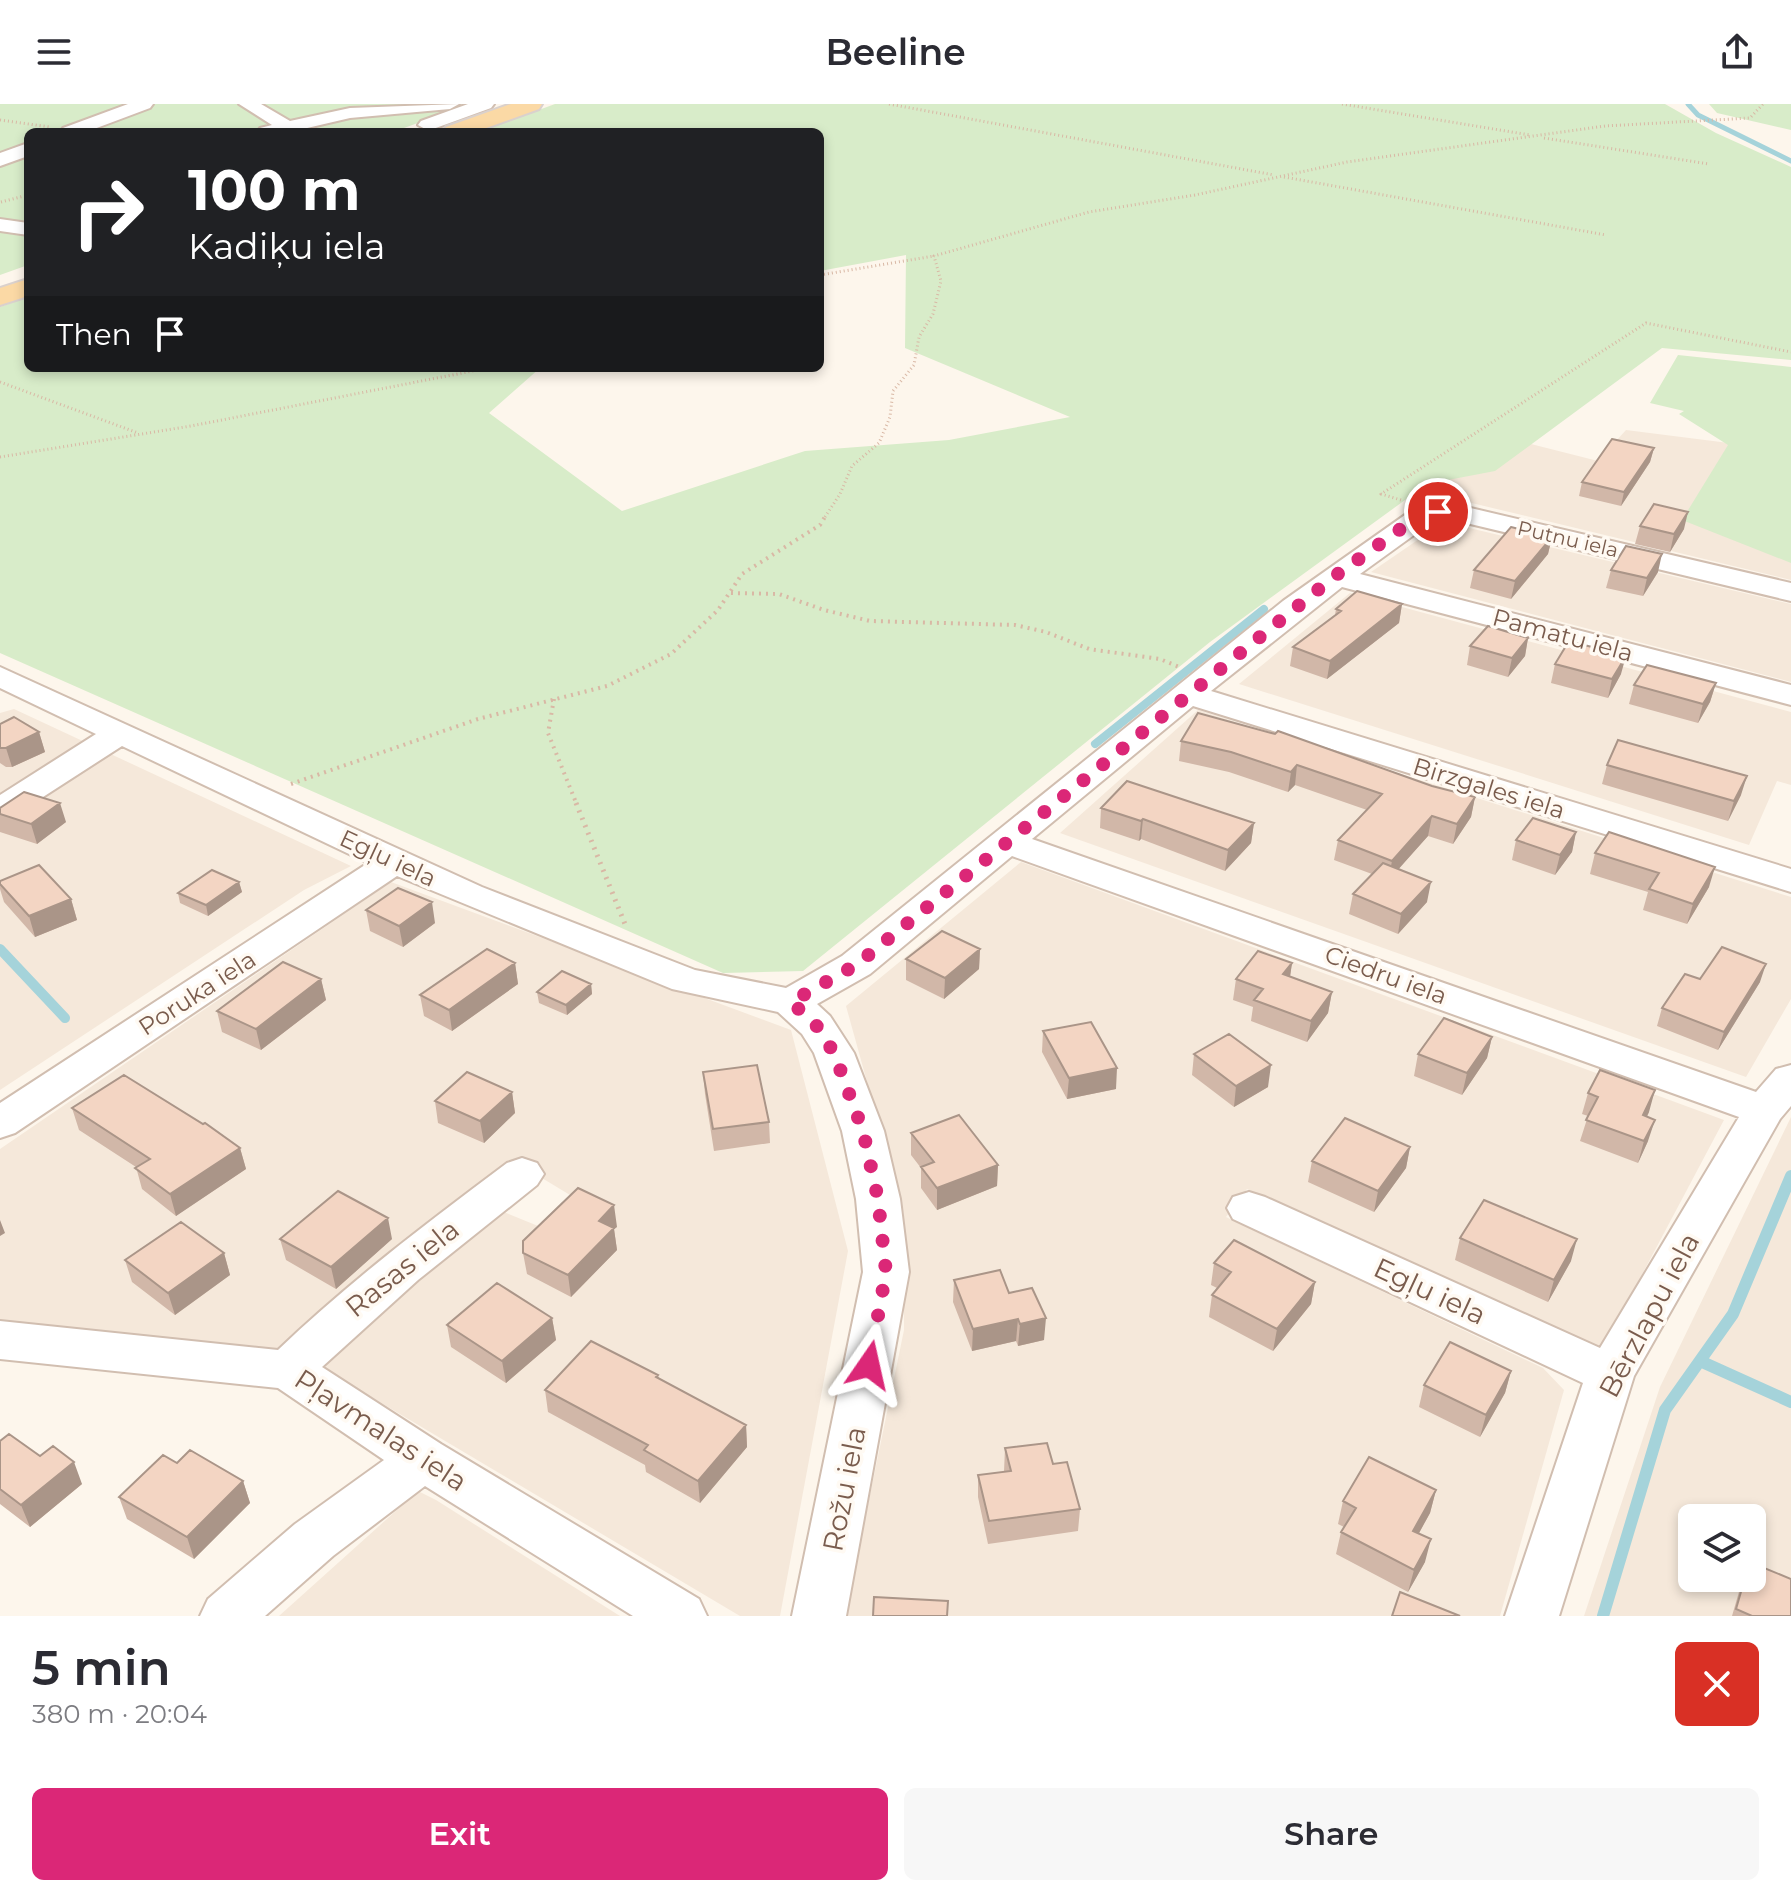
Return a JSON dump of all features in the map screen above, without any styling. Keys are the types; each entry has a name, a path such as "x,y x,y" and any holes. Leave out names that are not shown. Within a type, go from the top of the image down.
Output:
{"main road":[{"path":"451,114 531,104"},
{"path":"0,297 24,288"}],"street":[{"path":"83,128 144,104"},
{"path":"248,104 286,126"},
{"path":"417,128 485,104"},
{"path":"279,128 351,109 451,114"},
{"path":"0,160 24,151"},
{"path":"0,225 24,228"},
{"path":"791,1002 856,965 1006,842 1181,680 1409,523 1438,512"},
{"name":"Putnu iela","path":"1438,512 1462,514 1791,592"},
{"name":"Pamatu iela","path":"1335,576 1791,695"},
{"name":"Birzgales iela","path":"1181,680 1791,881"},
{"name":"Egļu iela","path":"10,689 121,732 394,862 641,963 686,980 791,1002"},
{"path":"0,810 121,732"},
{"name":"Ciedru iela","path":"1006,842 1778,1094"},
{"name":"Poruka iela","path":"0,1123 394,862"},
{"name":"Rožu iela","path":"791,1002 816,1025 834,1053 863,1131 878,1199 886,1272 819,1616"},
{"name":"Bērzlapu iela","path":"1532,1616 1610,1374 1778,1094"},
{"name":"Rasas iela","path":"288,1370 338,1319 522,1174"},
{"name":"Egļu iela","path":"1249,1208 1610,1374"},
{"name":"Pļavmalas iela","path":"0,1340 288,1370 423,1459 680,1616"},
{"path":"227,1616 314,1540 423,1459"}],"path":[{"path":"889,104 1606,235"},
{"path":"1342,104 1709,164"},
{"path":"824,274 934,256 1089,212 1195,195 1279,176 1430,149 1646,122 1750,118 1763,104"},
{"path":"0,120 55,128"},
{"path":"0,202 24,196"},
{"path":"256,796 478,719 607,686 671,654 718,610 742,574 820,525 840,494 852,466 879,443 890,417 893,391 914,365 919,337 933,314 941,281 934,256"},
{"path":"1438,512 1381,494 1646,323 1791,352"},
{"path":"0,457 141,434 467,372"},
{"path":"0,382 141,434"},
{"path":"730,593 779,594 824,610 870,621 1015,625 1046,632 1089,649 1160,659 1181,680"},
{"path":"554,698 548,733 641,963"}],"shaded area":[{"path":"1626,430 1791,451 1791,580 1451,498 1438,473 1496,435 1598,461"},
{"path":"1444,522 1791,604 1791,682 1371,572"},
{"path":"1350,593 1791,712 1791,785 1777,781 1749,845 1239,684"},
{"path":"14,709 351,866 304,890 0,1090 0,713"},
{"path":"1198,710 1791,897 1791,999 1746,1077 1060,833"},
{"path":"1021,862 1724,1120 1603,1348 1247,1189 1226,1217 1543,1368 1564,1390 1500,1616 845,1616 904,1330 904,1215 846,1006"},
{"path":"391,882 791,1030 848,1251 780,1616 740,1616 319,1366 499,1210 543,1228 575,1198 522,1166 273,1362 0,1324 0,1149"},
{"path":"1791,1117 1791,1616 1584,1616 1660,1387"},
{"path":"418,1491 436,1500 620,1616 279,1616"}],"green space":[{"path":"0,104 470,104 404,128 24,128 24,266 0,275"},
{"path":"555,104 1665,104 1716,133 1791,167 1791,360 1662,348 1495,471 1427,484 1210,642 803,971 723,973 0,653 0,307 24,298 24,372 535,372 489,413 622,511 805,451 949,440 1070,417 905,348 906,255 824,270 824,128 490,128"},
{"path":"1709,104 1791,104 1791,130 1717,113"},
{"path":"1678,355 1791,367 1791,563 1682,520 1728,445 1679,414 1684,411 1650,403"}],"building":[{"path":"1612,439 1654,448 1624,492 1582,482"},
{"path":"1654,504 1688,512 1674,534 1640,526"},
{"path":"1511,527 1552,537 1515,581 1474,570"},
{"path":"1626,546 1662,554 1647,578 1611,570"},
{"path":"1357,591 1402,604 1330,661 1293,647 1341,611 1336,609"},
{"path":"1488,626 1528,638 1512,658 1470,646"},
{"path":"1569,641 1626,656 1612,679 1555,664"},
{"path":"1647,665 1716,683 1703,704 1634,685"},
{"path":"1198,713 1275,734 1278,731 1432,786 1475,797 1457,824 1432,816 1392,861 1338,840 1382,794 1297,765 1291,772 1231,752 1181,741"},
{"path":"14,717 39,732 0,748 0,724"},
{"path":"1618,740 1747,776 1734,801 1607,765"},
{"path":"1127,781 1254,823 1228,850 1143,819 1141,821 1101,808"},
{"path":"24,792 60,803 31,824 0,814 0,808"},
{"path":"1533,818 1576,832 1560,855 1516,840"},
{"path":"1609,832 1715,867 1693,904 1649,889 1659,873 1595,853"},
{"path":"1383,863 1431,882 1401,914 1353,894"},
{"path":"39,865 71,899 29,916 0,881"},
{"path":"212,870 239,882 206,905 178,893"},
{"path":"398,888 432,902 399,926 366,910"},
{"path":"942,931 980,949 945,978 906,959"},
{"path":"1722,947 1766,964 1724,1032 1662,1008 1685,974 1700,979"},
{"path":"487,949 515,963 449,1010 420,995"},
{"path":"1258,951 1292,963 1283,974 1332,992 1311,1021 1254,1000 1263,989 1236,979"},
{"path":"283,962 321,979 256,1029 217,1011"},
{"path":"562,971 591,984 566,1005 537,992"},
{"path":"1444,1018 1492,1037 1467,1073 1418,1054"},
{"path":"1091,1022 1117,1068 1069,1078 1043,1031"},
{"path":"1229,1034 1271,1065 1236,1086 1194,1054"},
{"path":"757,1065 769,1122 713,1129 703,1072"},
{"path":"1600,1070 1655,1090 1643,1115 1655,1120 1644,1141 1586,1120 1598,1097 1588,1093"},
{"path":"467,1072 512,1092 480,1121 435,1101"},
{"path":"124,1075 205,1123 240,1148 170,1194 135,1168 150,1159 72,1108"},
{"path":"959,1115 998,1165 937,1188 921,1167 934,1162 911,1133"},
{"path":"1345,1118 1410,1147 1378,1191 1312,1161"},
{"path":"578,1188 614,1205 599,1221 614,1228 568,1275 523,1253 523,1241"},
{"path":"338,1191 388,1218 331,1267 280,1239"},
{"path":"1484,1200 1577,1239 1554,1280 1460,1238"},
{"path":"181,1222 224,1253 168,1293 125,1260"},
{"path":"1234,1240 1315,1282 1277,1329 1212,1295 1231,1272 1214,1263"},
{"path":"1000,1270 1009,1293 1032,1288 1046,1318 1020,1324 1018,1319 973,1329 954,1280"},
{"path":"497,1283 552,1318 502,1361 447,1325"},
{"path":"591,1341 746,1425 698,1481 644,1450 648,1445 545,1390"},
{"path":"1450,1342 1511,1371 1486,1415 1424,1385"},
{"path":"9,1434 40,1456 53,1446 74,1462 21,1505 0,1489 0,1441"},
{"path":"1047,1443 1053,1464 1067,1462 1080,1509 989,1521 978,1475 1011,1471 1005,1448"},
{"path":"190,1450 243,1481 187,1537 119,1497 163,1455 177,1463"},
{"path":"1369,1457 1436,1490 1413,1531 1431,1539 1414,1570 1341,1532 1356,1508 1343,1501"},
{"path":"1766,1569 1791,1579 1791,1616 1752,1616 1736,1609 1741,1592 1766,1592"},
{"path":"1400,1592 1460,1616 1392,1616"},
{"path":"874,1597 948,1601 947,1616 873,1616"}],"waterway":[{"path":"1688,104 1698,115 1791,161"},
{"path":"1095,744 1264,609"},
{"path":"0,949 65,1018"},
{"path":"1603,1616 1665,1410 1733,1314 1791,1176"},
{"path":"1700,1361 1791,1402"}],"route":[{"path":"869,1365 886,1272 878,1199 863,1131 834,1053 816,1025 791,1002 856,965 1294,607 1409,523 1438,512"}]}
